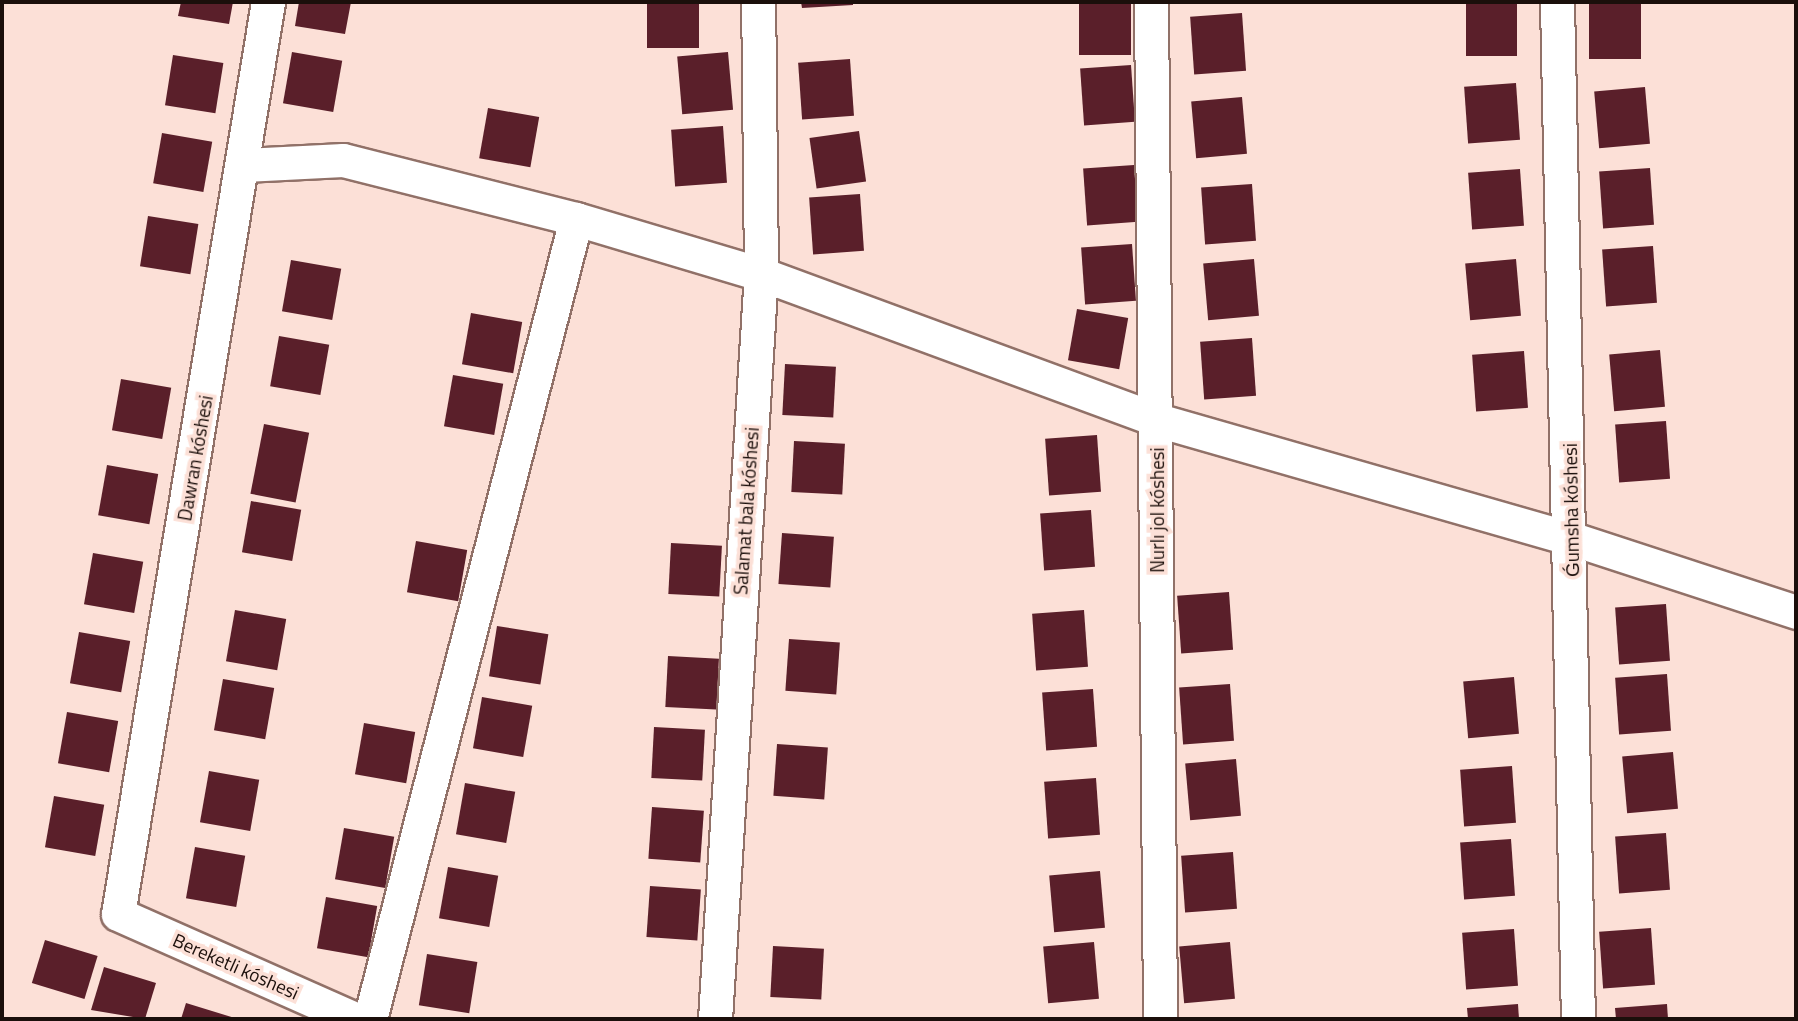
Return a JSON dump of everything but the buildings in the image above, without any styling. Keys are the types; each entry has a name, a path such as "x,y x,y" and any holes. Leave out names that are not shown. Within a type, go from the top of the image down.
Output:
{"street":[{"name":"Dawran kóshesi","path":"118,914 244,165 268,2"},
{"name":"Salamat bala kóshesi","path":"715,1019 761,274 758,2"},
{"name":"Nurlı jol kóshesi","path":"1151,2 1157,420 1160,1019"},
{"name":"Ǵumsha kóshesi","path":"1557,2 1573,539 1577,1019"},
{"path":"244,165 343,160 576,219 761,274 1157,420 1573,539 1796,612"},
{"path":"369,1019 576,219"},
{"name":"Bereketli kóshesi","path":"118,914 355,1019"}]}
